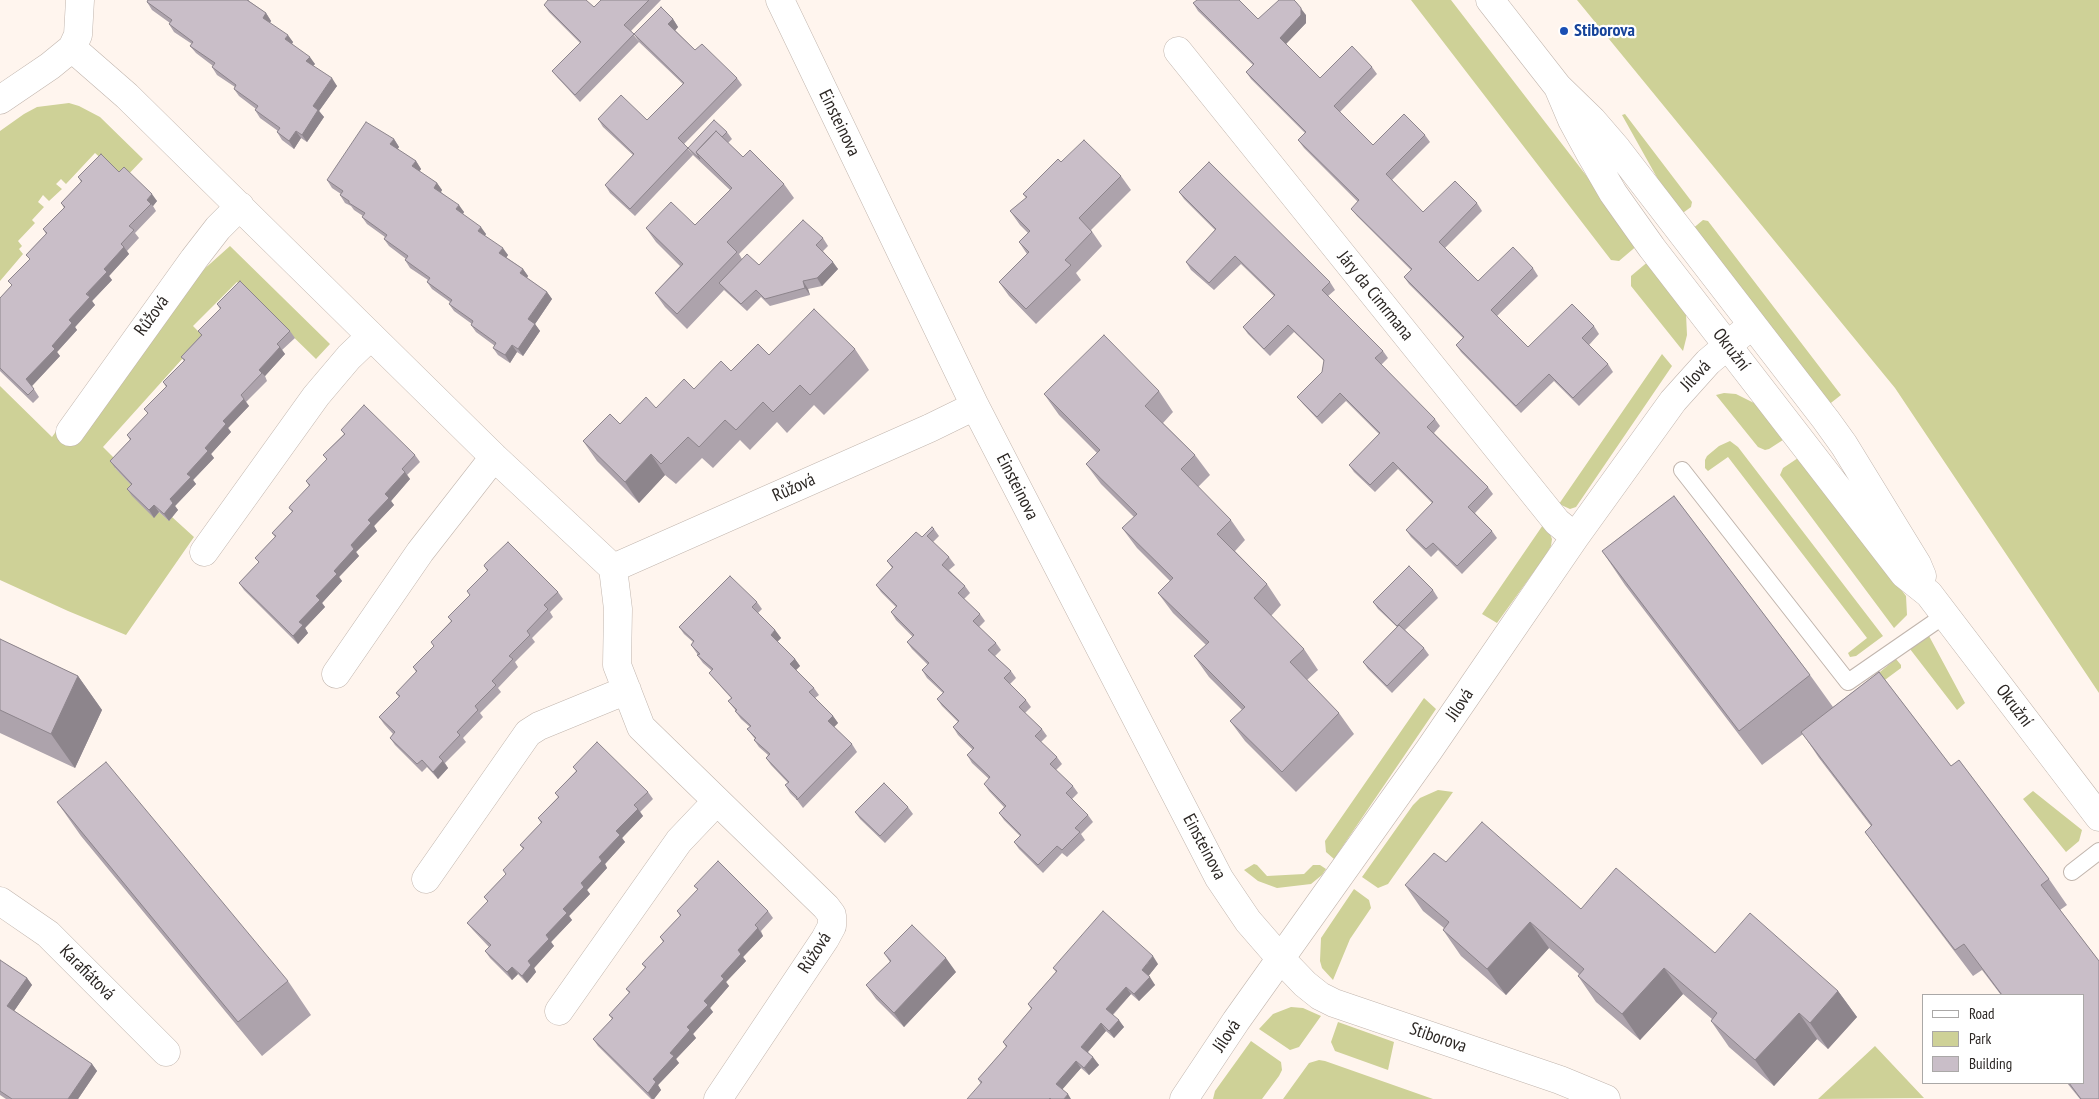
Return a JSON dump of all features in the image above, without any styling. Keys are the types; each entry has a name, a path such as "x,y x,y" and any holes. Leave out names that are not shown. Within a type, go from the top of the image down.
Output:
{"street":[{"path":"0,100 50,66 72,48 78,35 80,0"},
{"name":"Einsteinova","path":"780,0 975,406 1219,878 1248,921 1281,959"},
{"name":"Okružní","path":"1490,0 1558,87 1592,120 1617,149 1844,445 1917,564 1937,604"},
{"path":"72,48 127,96 494,457 612,568"},
{"name":"Járy da Cimrmana","path":"1178,50 1557,522 1575,537"},
{"name":"Okružní","path":"1558,87 1580,137 1613,193 1652,248 1904,574 1937,604 2099,817"},
{"name":"Růžová","path":"70,432 194,258 218,228 240,206"},
{"name":"Jílová","path":"1184,1099 1236,1021 1429,750 1575,537 1674,401 1693,377 1752,325"},
{"path":"204,552 316,396 371,336"},
{"name":"Růžová","path":"718,1099 825,939 832,926 832,916 826,906 641,727 617,665 618,608 612,568 930,428 975,406"},
{"path":"336,674 420,552 494,457"},
{"path":"426,879 528,733 539,726 627,690"},
{"path":"559,1010 679,841 717,801"},
{"name":"Karafiátová","path":"0,901 48,934 166,1052"},
{"name":"Stiborova","path":"1281,959 1305,984 1320,996 1560,1080 1606,1099"}],"lane":[{"path":"1682,470 1848,682 1937,604"},
{"path":"2072,872 2099,851"}],"green space":[{"path":"1411,0 1451,0 1639,244 1619,261 1611,260"},
{"path":"1577,0 2099,0 2099,693 1895,388"},
{"path":"69,103 100,117 143,159 124,179 95,153 66,184 61,179 56,184 62,189 49,201 43,195 38,202 44,207 32,220 35,223 18,241 22,246 19,249 23,254 0,281 0,131 37,107"},
{"path":"1625,114 1692,202 1691,207 1680,215 1622,115"},
{"path":"1703,220 1708,221 1841,395 1827,406 1691,230"},
{"path":"230,246 330,344 316,359 237,282 193,326 204,337 103,447 119,463 115,468 137,491 154,517 159,512 169,521 172,517 194,537 126,635 0,580 0,386 52,437 192,280"},
{"path":"1650,260 1686,314 1687,335 1683,351 1631,286 1631,276"},
{"path":"1662,354 1672,366 1576,507 1570,509 1559,504"},
{"path":"1724,393 1736,394 1760,406 1786,438 1769,449 1765,450 1758,447 1716,395"},
{"path":"1730,441 1738,447 1883,636 1856,656 1850,657 1848,653 1867,638 1728,457 1708,471 1705,468 1707,456 1719,446"},
{"path":"1801,456 1906,596 1907,615 1894,628 1780,475 1783,468"},
{"path":"1545,522 1552,539 1551,546 1497,623 1482,614"},
{"path":"1929,636 1965,703 1957,710 1910,649"},
{"path":"1896,659 1901,668 1809,736 1834,709"},
{"path":"1424,698 1436,709 1334,859 1326,852 1325,841"},
{"path":"1438,790 1453,792 1388,884 1378,888 1362,877 1413,805 1420,798"},
{"path":"2033,791 2082,830 2079,841 2066,852 2023,799"},
{"path":"1254,864 1267,876 1304,874 1313,865 1320,865 1326,869 1311,884 1277,888 1258,881 1244,870"},
{"path":"1354,889 1369,900 1371,908 1350,939 1333,980 1322,968 1320,961 1321,938"},
{"path":"1291,1007 1303,1008 1321,1016 1299,1047 1290,1050 1259,1029 1273,1014"},
{"path":"1338,1022 1394,1042 1388,1070 1335,1051 1331,1042"},
{"path":"1251,1041 1281,1062 1282,1070 1279,1076 1262,1099 1213,1099 1215,1091"},
{"path":"1875,1046 1924,1098 1818,1099"},
{"path":"1319,1060 1433,1099 1283,1099 1309,1063"}],"building":[{"path":"148,0 247,0 266,13 263,18 288,35 285,39 310,57 306,61 332,78 313,106 318,110 302,135 296,131 289,141 277,132 280,128 255,110 258,106 234,89 236,85 212,67 215,63 190,46 193,42 169,24 172,20 147,2"},
{"path":"548,0 586,0 594,7 601,0 649,0 624,25 634,34 575,95 552,71 581,42 544,5"},
{"path":"1197,0 1239,0 1258,19 1279,0 1294,0 1301,8 1301,15 1280,38 1320,78 1352,46 1372,67 1334,106 1373,145 1404,114 1425,135 1386,174 1423,212 1455,181 1477,203 1439,242 1478,281 1513,247 1533,268 1491,310 1528,347 1572,304 1594,326 1582,338 1608,364 1573,398 1549,374 1516,406 1456,345 1464,337 1404,277 1412,269 1351,209 1359,200 1298,140 1306,132 1246,72 1254,64 1193,3"},
{"path":"661,7 673,19 668,24 695,50 702,44 737,78 678,138 688,148 630,209 605,185 634,154 598,119 621,95 647,120 684,83 634,34"},
{"path":"714,120 727,132 722,137 716,131 696,152 700,159 688,148"},
{"path":"366,122 394,139 390,144 416,161 412,166 437,183 434,188 459,205 456,209 481,227 478,231 503,248 499,253 523,269 520,273 547,292 528,319 535,324 518,349 512,345 505,355 493,348 496,343 471,325 473,321 449,304 452,300 427,282 430,278 405,260 408,256 384,239 387,235 362,217 365,213 349,203 340,195 343,191 327,180"},
{"path":"716,131 743,157 750,150 784,184 727,242 737,252 677,314 655,293 683,264 646,228 671,202 695,225 732,188 696,152"},
{"path":"1084,140 1121,176 1079,218 1092,232 1065,260 1071,265 1026,309 999,282 1029,252 1019,242 1030,231 1010,211 1027,197 1023,194 1058,159 1061,162"},
{"path":"101,154 119,172 124,167 152,194 147,200 151,204 129,226 134,230 121,244 124,247 104,269 107,272 86,294 90,297 69,320 72,323 52,346 55,349 26,379 34,389 28,395 0,368 0,298 12,285 8,281 30,259 26,255 47,233 43,229 65,207 61,203 82,181 78,177"},
{"path":"1209,162 1330,282 1322,290 1383,351 1375,358 1435,419 1427,427 1488,487 1468,507 1492,531 1457,566 1433,543 1426,549 1406,530 1433,502 1393,462 1370,485 1349,465 1380,433 1340,393 1317,417 1297,397 1322,372 1324,360 1288,325 1264,349 1243,327 1275,295 1235,256 1209,283 1186,262 1216,229 1179,192"},
{"path":"803,220 823,238 816,245 833,262 817,278 803,281 805,288 765,299 756,290 741,304 719,283 747,254 759,265"},
{"path":"240,281 290,331 277,344 280,347 259,370 262,373 241,395 244,399 223,421 226,424 205,448 208,451 187,474 191,477 170,499 173,503 164,514 154,505 149,510 127,489 132,484 110,461 131,439 127,435 148,413 144,409 167,386 163,382 185,360 181,357 202,335 198,331 221,308 217,304"},
{"path":"814,309 855,349 810,395 800,385 773,412 763,402 736,430 725,420 699,447 688,437 661,464 651,454 625,482 583,441 610,414 620,424 646,397 656,408 684,379 694,389 721,361 731,371 758,344 769,355"},
{"path":"1104,335 1159,391 1145,406 1195,455 1181,469 1231,520 1217,534 1267,584 1254,598 1304,649 1290,662 1339,713 1282,772 1230,721 1245,707 1194,656 1209,642 1158,593 1173,578 1122,528 1137,514 1086,464 1100,450 1044,394"},
{"path":"364,405 415,455 402,469 405,472 385,494 389,498 368,520 371,523 351,545 354,549 334,571 337,574 316,596 320,600 299,622 303,625 293,636 239,583 259,562 255,558 276,536 272,533 293,511 289,508 290,506 310,485 306,481 327,459 323,455 345,434 341,430"},
{"path":"1674,496 1810,675 1739,731 1602,551"},
{"path":"932,527 934,529 927,536 949,557 942,565 965,586 958,593 980,614 973,621 996,643 988,650 1011,671 1004,678 1026,700 1019,707 1042,729 1035,736 1057,757 1050,764 1073,786 1066,793 1088,815 1075,828 1080,832 1062,850 1057,846 1038,865 1014,842 1021,835 999,813 1006,806 984,784 990,777 967,755 974,748 953,727 959,721 937,699 944,692 922,670 929,663 907,642 914,635 891,612 897,606 876,585 893,567 887,561 916,532 922,537"},
{"path":"508,542 558,592 544,605 548,609 527,631 530,635 509,656 513,659 492,681 496,685 475,706 478,710 457,732 460,735 439,757 443,761 433,772 422,760 417,764 390,738 395,732 379,717 400,696 396,693 417,671 413,667 434,646 431,642 452,621 448,617 470,595 467,591 488,570 484,566 485,564"},
{"path":"1409,566 1433,590 1397,626 1373,602"},
{"path":"730,576 757,602 752,607 775,630 771,635 795,659 790,664 814,688 809,692 833,716 828,721 852,744 797,800 797,797 785,785 789,782 766,758 770,754 754,740 756,738 747,729 751,726 735,711 737,710 728,701 732,698 709,673 713,669 697,655 700,654 691,645 694,641 679,627"},
{"path":"1399,625 1424,648 1387,686 1363,662"},
{"path":"0,639 78,676 51,734 0,710"},
{"path":"1879,672 1951,766 1959,760 2049,879 2041,885 2099,961 2099,1099 2081,1099 2070,1084 2084,1084 2084,994 2001,994 1964,944 1955,950 1865,832 1872,825 1801,732"},
{"path":"597,742 648,792 634,805 638,809 616,831 620,835 599,857 602,861 581,883 584,887 563,909 567,913 546,935 549,939 528,961 531,965 522,976 512,967 507,972 485,951 491,945 467,923 488,901 484,897 506,874 503,870 524,848 520,845 542,822 538,818 559,797 555,793 577,771 573,767"},
{"path":"106,762 288,981 238,1022 57,802"},
{"path":"884,783 908,807 880,836 855,812"},
{"path":"1482,822 1581,909 1616,868 1715,953 1750,913 1838,991 1810,1023 1799,1013 1755,1060 1711,1021 1717,1013 1664,968 1622,1014 1578,976 1584,969 1530,922 1487,969 1443,930 1449,922 1405,885 1434,853 1446,862"},
{"path":"718,861 768,911 755,925 758,928 738,950 741,954 721,976 724,979 704,1001 708,1005 687,1027 690,1030 670,1053 674,1056 653,1079 656,1082 648,1093 593,1039 613,1018 609,1015 630,992 626,989 646,967 642,964 664,941 660,937 681,915 677,911 698,889 694,886"},
{"path":"1103,911 1153,956 1142,970 1150,977 1134,994 1126,987 1106,1009 1119,1020 1109,1031 1101,1023 1081,1047 1093,1057 1084,1068 1076,1061 1056,1084 1068,1094 1064,1099 967,1099 982,1082 978,1079 1007,1046 1003,1042 1032,1008 1028,1004 1057,971 1053,968"},
{"path":"912,925 946,958 894,1013 866,985 891,961 884,953"},
{"path":"0,960 27,978 7,1006 92,1064 68,1099 12,1099 0,1091"}],"place":[{"name":"Stiborova","path":"1564,31"}]}
